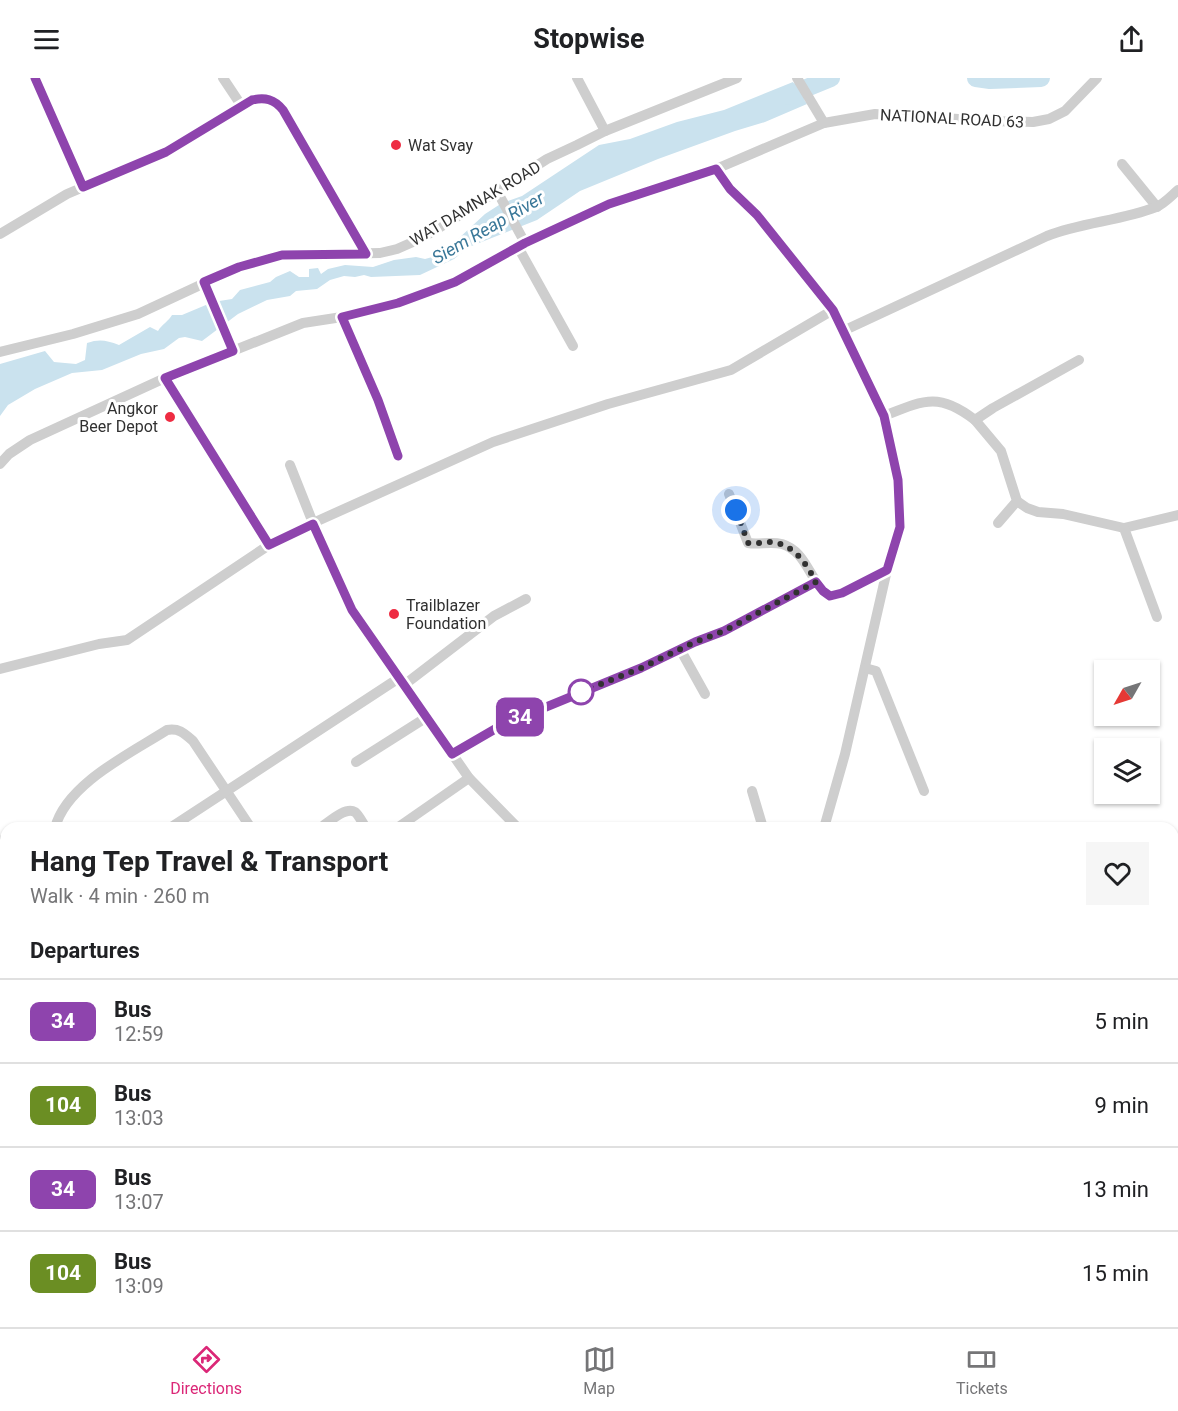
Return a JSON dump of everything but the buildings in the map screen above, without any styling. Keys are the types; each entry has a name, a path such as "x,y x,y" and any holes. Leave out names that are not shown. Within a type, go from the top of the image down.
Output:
{"street":[{"path":"35,78 83,187"},
{"path":"223,78 242,105"},
{"path":"578,78 605,131"},
{"name":"WAT DAMNAK ROAD","path":"0,352 73,334 138,314 206,287 239,267 282,255 366,254 397,249 422,238 499,194 547,159 605,131 737,78"},
{"path":"797,78 824,123"},
{"name":"NATIONAL ROAD 63","path":"0,464 9,454 30,440 165,378 303,323 342,317 398,303 455,282 522,245 609,204 716,169 824,123 875,114 1033,122 1049,119 1065,111 1098,78"},
{"path":"0,234 50,203 166,152 242,105 260,98 272,100 280,106 366,254"},
{"path":"1122,165 1157,207"},
{"path":"716,169 730,189 757,215 833,310 884,416 898,480 900,527 887,570 845,754 826,822"},
{"path":"843,331 1054,233 1157,207 1178,190"},
{"path":"499,194 573,346"},
{"path":"206,287 233,351"},
{"path":"0,669 99,644 127,640 269,545 313,524 493,442 608,404 731,370 833,310"},
{"path":"342,317 374,389 398,456"},
{"path":"975,420 1078,360"},
{"path":"165,378 269,545"},
{"path":"884,416 913,404 940,400 959,407 975,420 1001,451 1017,501 1038,512 1063,513 1124,528 1178,515"},
{"path":"290,465 313,524 352,610 469,778 512,822"},
{"path":"729,494 748,543 767,542 784,545 798,554 807,564 816,582 830,596 842,593 887,570"},
{"path":"998,523 1017,501"},
{"path":"1124,528 1157,617"},
{"path":"452,754 502,725 724,631 816,582"},
{"path":"179,822 402,681 494,616 526,598"},
{"path":"680,649 705,694"},
{"path":"865,668 876,671 924,791"},
{"path":"356,762 427,717"},
{"path":"56,822 66,804 89,781 167,730 176,729 185,733 193,741 247,822"},
{"path":"406,822 469,778"},
{"path":"752,791 761,822"},
{"path":"329,822 345,811 351,811 362,822"}],"water":[{"path":"793,82 807,104 765,122 658,159 580,191 537,220 469,247 454,259 420,275 344,276 330,280 317,289 296,291 290,296 267,300 238,314 202,341 179,338 164,349 141,354 102,370 72,373 35,389 8,405 0,416 0,364 45,351 54,362 76,364 85,360 87,343 103,341 119,345 150,327 158,331 172,315 182,315 213,302 232,299 240,290 270,282 290,271 299,277 309,277 309,269 318,268 321,274 328,269 345,265 373,267 394,260 416,257 425,259 436,256 485,214 502,203 522,196 599,145 630,139 677,122 724,110"}],"waterway":[{"name":"Siem Reap River","path":"787,96 831,78"},
{"name":"Siem Reap River","path":"976,78 990,80 1041,78"}],"bus line":[{"name":"34","path":"35,78 83,187 166,152 252,100 260,98 272,100 283,110 309,159 358,236 366,254 282,255 239,267 204,282 233,351 165,378 269,545 313,524 352,610 452,754 502,725 724,631 816,582 830,596 842,593 887,570 900,527 898,480 884,416 833,310 757,215 730,189 716,169 609,204 525,243 455,282 398,303 342,317 378,400 398,456"}],"place":[{"name":"Wat Svay","path":"396,145"},
{"name":"Angkor Beer Depot","path":"170,417"},
{"name":"Trailblazer Foundation","path":"394,614"}],"route":[{"path":"581,692 724,631 816,582 807,564 798,554 784,545 767,542 751,545 748,543 736,510"}]}
